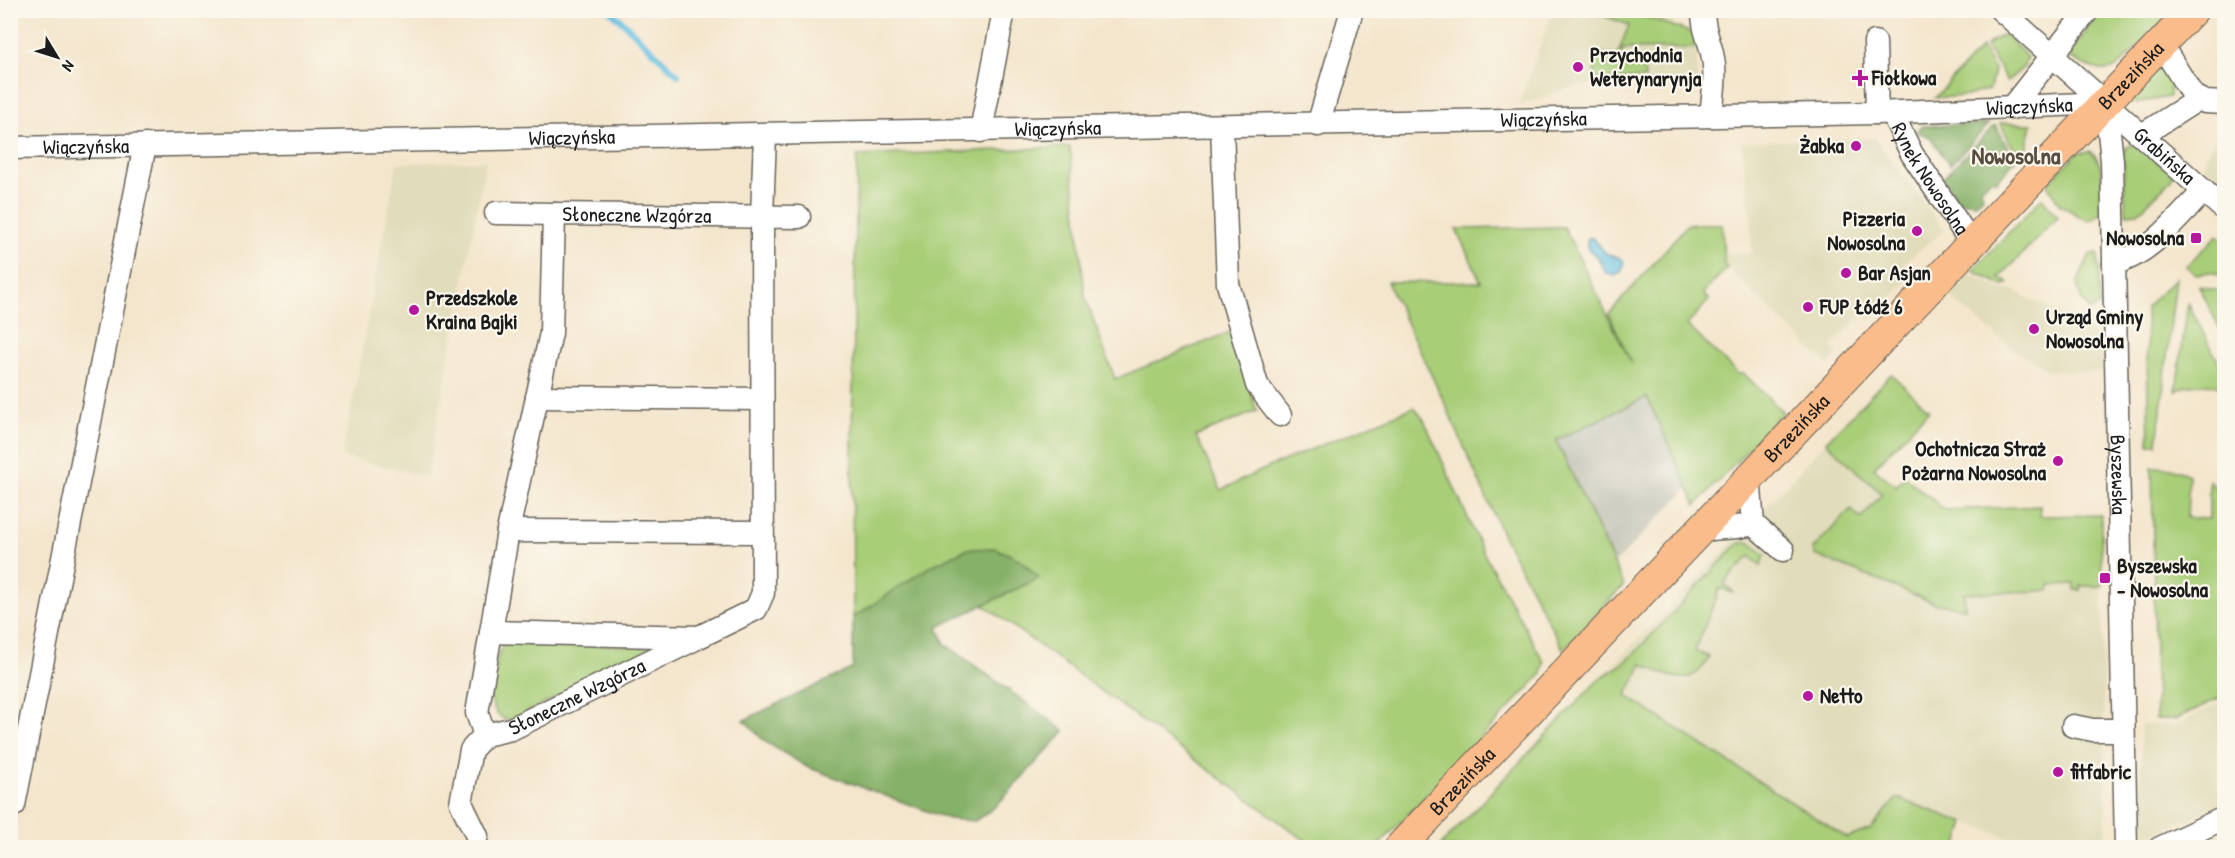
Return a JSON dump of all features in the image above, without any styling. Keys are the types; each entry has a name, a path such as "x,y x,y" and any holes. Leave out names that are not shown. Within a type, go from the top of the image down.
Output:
{"main road":[{"name":"Brzezińska","path":"1399,848 2193,10"}],"street":[{"path":"981,131 1004,10"},
{"path":"1318,125 1352,10"},
{"path":"1704,10 1703,28 1712,53 1715,74 1711,116"},
{"path":"2011,108 2088,10"},
{"name":"Grabińska","path":"2010,14 2052,56 2224,209"},
{"path":"1875,42 1884,113"},
{"path":"2161,44 2197,100 2214,104 2224,103"},
{"path":"2142,135 2197,100"},
{"name":"Wiączyńska","path":"10,148 1884,113 2106,103"},
{"name":"Byszewska","path":"2106,103 2112,161 2126,848"},
{"name":"Rynek Nowosolna","path":"1884,113 1972,244"},
{"path":"1222,126 1228,285 1257,385 1280,416"},
{"name":"Słoneczne Wzgórza","path":"477,836 461,803 471,750 485,735 511,729 756,609 763,593 762,217 765,135"},
{"path":"14,805 145,146"},
{"path":"2114,263 2125,261 2145,250 2204,191"},
{"path":"496,213 554,214"},
{"name":"Słoneczne Wzgórza","path":"485,735 477,714 508,531 552,315 554,214 762,217"},
{"path":"762,217 799,217"},
{"path":"537,397 762,399"},
{"path":"1751,476 1753,524 1783,550"},
{"path":"1700,531 1715,527 1742,527 1753,524"},
{"path":"508,531 762,532"},
{"name":"Słoneczne Wzgórza","path":"491,632 699,637"},
{"path":"2073,726 2092,730 2123,730"},
{"path":"2160,848 2224,818"}],"shaded area":[{"path":"1553,11 1676,11 1673,27 1690,32 1697,37 1697,82 1580,85 1519,105"},
{"path":"2224,126 2224,183 2204,165 2206,154"},
{"path":"1874,138 1945,230 1903,263 1912,276 1870,320 1863,314 1844,333 1831,347 1838,354 1828,365 1724,265 1724,253 1752,253 1742,142"},
{"name":"Przedszkole Kraina Bajki","path":"486,161 427,476 342,457 397,163"},
{"path":"1970,274 2005,290 2014,290 2092,331 2101,339 2102,372 2049,371 2011,348 1949,296"},
{"path":"1647,397 1688,488 1614,564 1556,440"},
{"path":"1826,442 1883,494 1917,520 2101,515 2106,847 2034,847 1897,798 1871,829 1847,838 1599,679"},
{"path":"2224,701 2224,802 2157,834 2147,835 2141,826 2141,724 2174,725"}],"green space":[{"path":"1590,11 1628,11 1690,32 1697,37 1694,48 1622,49 1623,68 1644,68 1645,79 1594,79 1597,52 1617,56 1629,25"},
{"path":"2100,11 2159,11 2163,21 2119,66 2101,70 2071,58 2071,53"},
{"path":"2006,35 2027,57 2024,67 2007,81 1986,45"},
{"path":"1982,47 1994,69 1990,89 1966,96 1935,98"},
{"path":"2159,67 2164,67 2170,76 2169,97 2136,103 2133,100 2135,93"},
{"path":"2000,123 2032,124 2027,147 2018,157"},
{"path":"1989,124 1950,165 1930,137 1917,132 1923,126"},
{"path":"1994,126 2015,160 1997,181 1991,179 1981,189 1983,196 1976,203 1958,201 1943,178"},
{"path":"2137,144 2173,174 2171,180 2138,213 2126,214 2123,155 2125,148"},
{"path":"1070,147 1085,297 1115,379 1230,332 1257,411 1196,436 1221,490 1271,466 1414,407 1424,420 1482,550 1544,662 1542,674 1377,847 1314,847 984,605 1038,578 967,549 929,568 853,618 852,440 857,156"},
{"path":"2090,151 2099,163 2103,197 2102,213 2088,221 2060,205 2047,184 2077,153"},
{"path":"2042,198 2058,217 1999,278 2009,283 2004,286 1975,272 1974,269"},
{"path":"1688,224 1722,224 1724,264 1727,268 1703,293 1709,300 1687,325 1738,374 1744,374 1783,412 1696,505 1647,397 1556,440 1624,585 1563,649 1504,538 1446,406 1387,282 1481,282 1456,229 1564,227 1632,365 1609,314"},
{"path":"2218,235 2224,240 2224,277 2211,272 2195,274 2186,266"},
{"path":"2098,253 2100,306 2090,310 2081,299 2077,284 2089,256"},
{"path":"2176,278 2157,444 2149,444 2146,307"},
{"path":"2199,286 2224,292 2224,338"},
{"path":"2188,303 2223,371 2223,387 2199,384 2176,391"},
{"path":"1891,374 1929,410 1874,468 1896,486 1905,477 1945,510 2040,506 2040,516 2101,515 2102,586 2081,586 2081,590 2075,590 2075,584 2050,585 2049,591 1964,593 1965,608 1937,604 1815,555 1813,549 1851,509 1861,519 1882,494 1826,442"},
{"path":"2152,467 2171,468 2189,475 2187,518 2209,519 2209,481 2224,494 2224,696 2175,719 2156,719"},
{"path":"1746,542 1765,555 1761,566 1750,556 1724,583 1734,593 1720,588 1695,651 1709,657 1703,668 1688,677 1679,678 1642,664 1626,696 1847,838 1871,829 1897,798 1965,823 1957,847 1439,847 1599,679 1627,661 1737,545"},
{"path":"995,548 1019,559 1039,578 938,627 945,644 1065,731 996,806 975,821 949,819 807,767 764,741 744,720 853,668 853,618 929,567 967,549"},
{"path":"513,641 648,647 649,651 512,720 504,719 496,713 489,695 499,652 503,645"}],"water":[{"path":"1590,237 1607,254 1623,260 1624,265 1621,272 1613,276 1606,273 1598,258 1587,248 1587,240"}],"waterway":[{"path":"610,10 678,75"}],"place":[{"name":"Przychodnia Weterynarynja","path":"1578,67"},
{"name":"Fiołkowa","path":"1860,78"},
{"name":"Żabka","path":"1856,146"},
{"name":"Pizzeria Nowosolna","path":"1917,231"},
{"name":"Nowosolna","path":"2196,238"},
{"name":"Bar Asjan","path":"1846,273"},
{"name":"FUP Łódź 6","path":"1808,307"},
{"name":"Przedszkole Kraina Bajki","path":"414,310"},
{"name":"Urząd Gminy Nowosolna","path":"2034,329"},
{"name":"Ochotnicza Straż Pożarna Nowosolna","path":"2058,461"},
{"name":"Byszewska - Nowosolna","path":"2105,578"},
{"name":"Netto","path":"1808,696"},
{"name":"fitfabric","path":"2058,772"}],"district":[{"name":"Nowosolna","path":"2016,156"}]}
